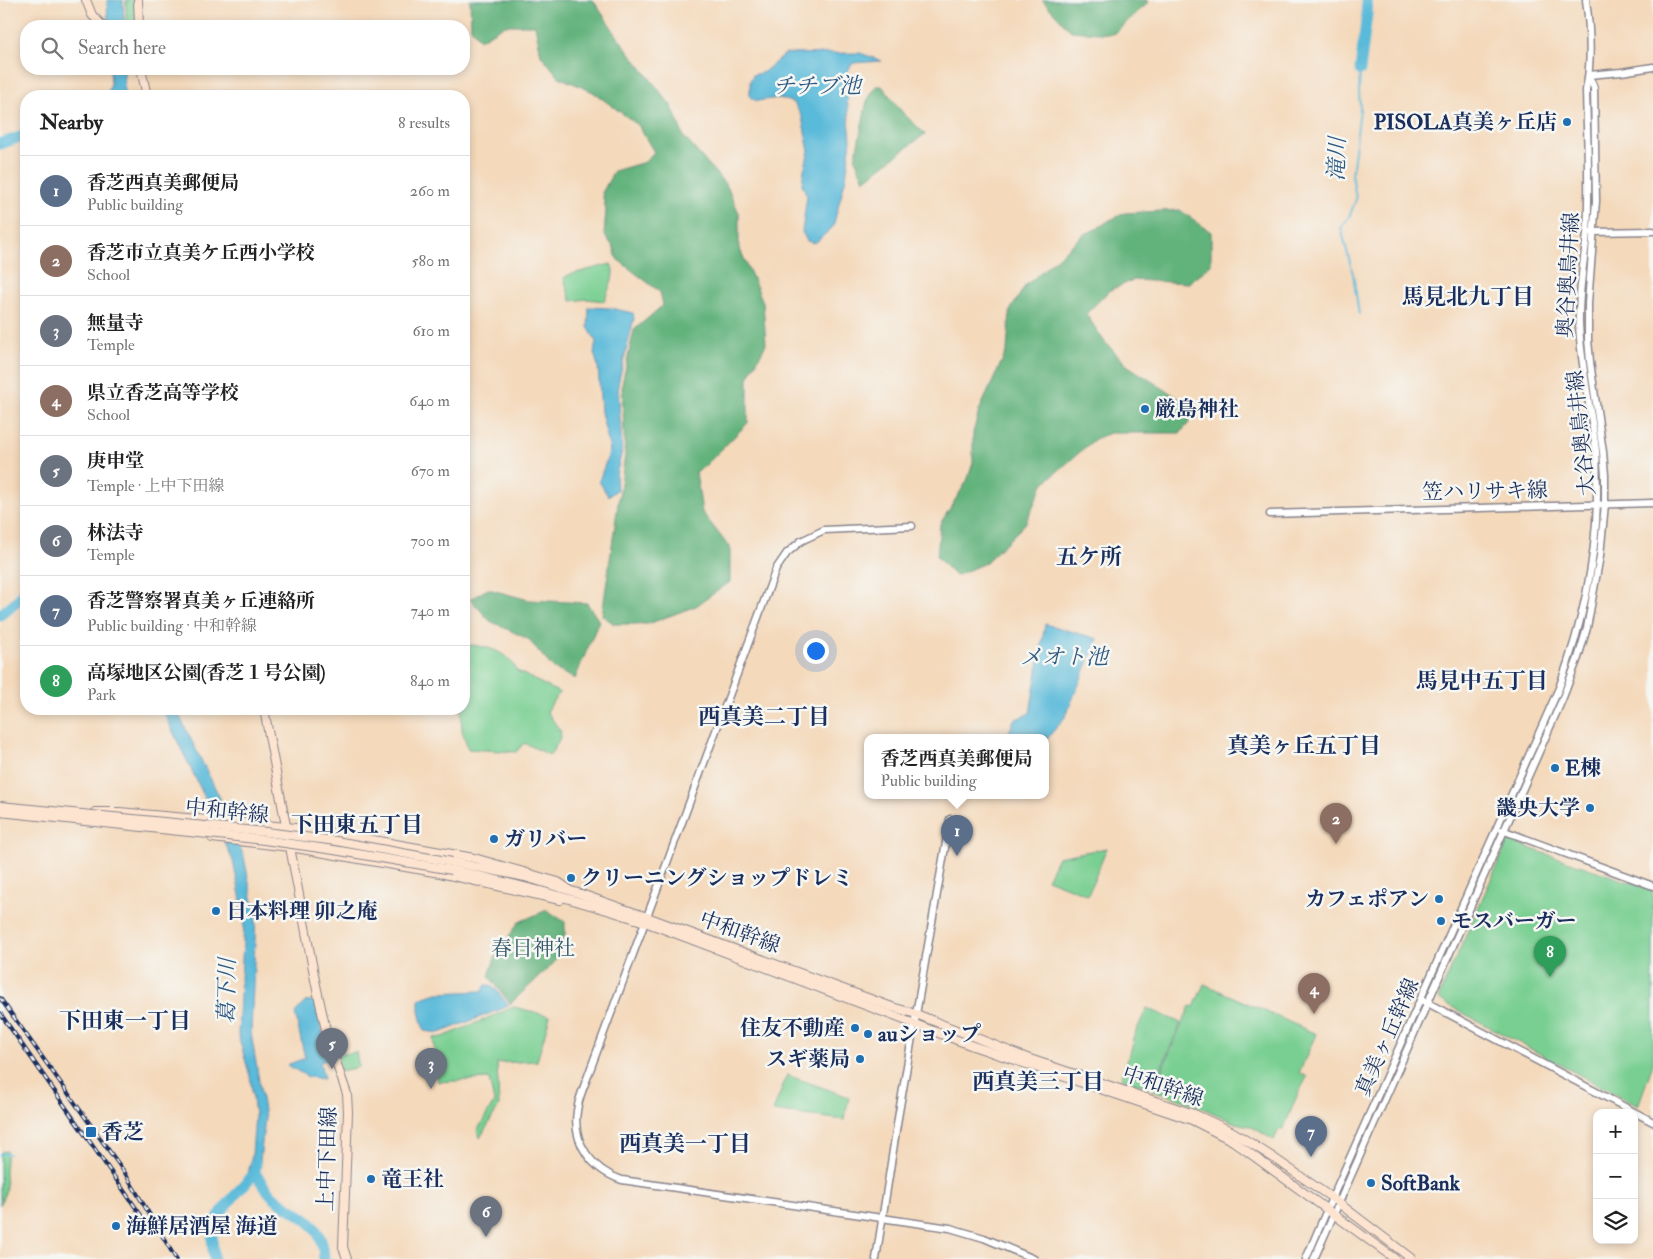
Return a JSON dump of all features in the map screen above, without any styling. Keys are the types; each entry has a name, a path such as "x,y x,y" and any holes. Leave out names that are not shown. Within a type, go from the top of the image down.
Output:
{"main road":[{"path":"86,0 92,15 97,20"},
{"path":"138,0 139,20"},
{"path":"142,75 146,90"},
{"name":"上中下田線","path":"265,715 316,985 328,1039 346,1094 348,1112 343,1238 346,1259"},
{"path":"0,806 66,812 119,812 334,833 474,858 558,882 570,891"},
{"name":"中和幹線","path":"0,806 266,832 336,841 452,866 646,919 914,1024 1048,1072 1192,1120 1233,1141 1395,1259"},
{"path":"0,811 62,816 117,826 290,847 440,873 554,900 577,901"},
{"name":"中和幹線","path":"0,811 264,840 452,866 525,877 570,891 916,1014 1027,1058 1194,1114 1233,1132 1274,1158 1336,1200 1412,1259"}],"street":[{"name":"奥谷奥鳥井線","path":"1586,0 1589,38 1589,75 1586,90 1590,232 1579,322 1596,453 1597,505"},
{"path":"1589,75 1653,66"},
{"path":"1590,232 1653,230"},
{"name":"大谷奥鳥井線","path":"1504,830 1562,700 1578,658 1587,628 1600,556 1605,504 1605,475 1588,339 1590,232"},
{"name":"笠ハリサキ線","path":"1270,514 1653,503"},
{"name":"大谷奥鳥井線","path":"1497,828 1569,661 1582,613 1592,564 1597,505"},
{"path":"912,526 824,530 801,541 787,554 776,569 578,1104 576,1120 578,1134 582,1147 589,1158 601,1170 631,1182 962,1231 1034,1259"},
{"path":"876,1259 914,1024 950,819"},
{"path":"1497,828 1653,886"},
{"name":"真美ヶ丘幹線","path":"1314,1259 1336,1200 1424,1001 1497,828"},
{"name":"真美ヶ丘幹線","path":"1424,1001 1504,830"},
{"path":"1424,1001 1653,1122"},
{"name":"真美ヶ丘幹線","path":"1306,1259 1331,1212"}],"green space":[{"path":"126,0 136,0 136,20 126,20"},
{"path":"470,0 593,0 620,40 672,107 684,137 727,186 739,213 739,247 763,302 766,344 748,378 748,423 705,466 696,472 702,512 730,548 730,582 696,606 648,624 614,624 602,615 625,455 622,384 634,330 663,305 660,292 617,259 614,248 604,234 606,210 602,193 614,171 645,162 654,152 638,125 593,92 559,77 541,55 535,25 505,25 480,40 471,28"},
{"path":"1042,0 1147,0 1147,4 1113,34 1071,31"},
{"path":"876,86 882,86 903,113 925,134 864,180 855,159 867,101"},
{"path":"1180,210 1211,232 1211,265 1189,283 1134,280 1110,290 1086,314 1104,341 1128,366 1189,405 1189,423 1180,433 1110,433 1095,439 1043,484 1025,524 985,563 955,576 937,557 940,524 967,481 973,463 973,433 979,411 1007,350 1010,311 1025,286 1083,235 1110,220 1125,213"},
{"path":"611,264 613,273 604,301 587,299 571,301 564,278 568,275"},
{"path":"488,589 529,600 587,603 599,621 575,679 553,668 528,639 490,621 470,599"},
{"path":"470,645 491,649 504,655 517,671 560,693 547,712 561,732 559,741 550,755 524,743 516,752 468,749 462,730 461,715 470,715"},
{"path":"1508,841 1653,890 1653,1064 1638,1106 1438,998"},
{"path":"1107,848 1088,895 1047,879 1058,857"},
{"name":"春日神社","path":"547,910 565,922 565,935 554,963 510,1004 489,976 496,955 519,922"},
{"path":"1204,984 1316,1034 1299,1073 1307,1077 1283,1130 1279,1129 1274,1140 1250,1126 1235,1123 1196,1105 1153,1090 1190,1006 1194,1007"},
{"path":"514,1007 550,1016 537,1061 497,1063 499,1106 480,1138 477,1131 494,1102 489,1079 438,1082 433,1038 443,1037"},
{"path":"1147,1008 1181,1023 1152,1089 1121,1078 1134,1041 1132,1040"},
{"path":"356,1052 359,1067 341,1071 336,1055"},
{"path":"787,1075 849,1097 844,1120 773,1111"},
{"path":"7,1151 6,1190 0,1205 0,1154"}],"water":[{"path":"107,0 123,0 124,20 108,20"},
{"name":"チチブ池","path":"860,53 882,61 853,63 845,75 851,140 846,177 833,227 815,243 807,241 802,232 807,196 802,184 809,151 802,117 794,103 779,98 757,101 750,97 750,81 753,75 764,72 785,54"},
{"path":"110,75 124,75 124,90 108,90 111,84"},
{"path":"589,307 610,308 633,313 634,318 618,384 622,451 616,475 617,490 608,496 599,481 610,450 601,412 598,366 594,353 596,341 588,327"},
{"name":"メオト池","path":"1045,624 1098,639 1065,717 1049,736 1049,734 1008,734 1014,720 1030,713"},
{"path":"165,715 179,715 220,798 244,857 256,917 251,1033 265,1117 259,1169 261,1176 253,1181 248,1174 252,1155 255,1115 250,1076 238,1035 244,923 233,861"},
{"path":"486,985 493,986 509,1006 439,1033 424,1031 419,1011 419,999 437,993 482,991"},
{"path":"314,1000 330,1059 320,1062 324,1079 308,1077 287,1065 305,1058 295,1013 305,1002"}],"waterway":[{"name":"滝川","path":"1360,70 1367,14 1366,0"},
{"name":"滝川","path":"1359,314 1353,274 1341,228 1350,215 1356,199 1352,175 1360,109 1360,70"},
{"path":"0,144 20,137"},
{"path":"0,615 20,597"},
{"path":"0,1154 9,1154"},
{"name":"葛下川","path":"256,1163 255,1173 269,1193 315,1228 323,1246 324,1259"},
{"path":"214,1259 213,1227 227,1204 255,1173"}],"railway":[{"path":"0,998 125,1173 176,1259"},
{"path":"0,1013 152,1231"}],"place":[{"name":"PISOLA真美ヶ丘店","path":"1567,122"},
{"name":"厳島神社","path":"1145,409"},
{"name":"E棟","path":"1555,768"},
{"name":"畿央大学","path":"1590,808"},
{"name":"ガリバー","path":"494,839"},
{"name":"香芝市立真美ケ丘西小学校","path":"1336,844"},
{"name":"香芝西真美郵便局","path":"957,856"},
{"name":"クリーニングショップドレミ","path":"571,878"},
{"name":"カフェポアン","path":"1439,899"},
{"name":"日本料理 卯之庵","path":"216,911"},
{"name":"モスバーガー","path":"1441,921"},
{"name":"高塚地区公園(香芝１号公園)","path":"1550,977"},
{"name":"県立香芝高等学校","path":"1314,1014"},
{"name":"住友不動産","path":"855,1028"},
{"name":"auショップ","path":"868,1034"},
{"name":"スギ薬局","path":"860,1059"},
{"name":"庚申堂","path":"332,1069"},
{"name":"無量寺","path":"431,1089"},
{"name":"香芝","path":"91,1132"},
{"name":"香芝警察署真美ヶ丘連絡所","path":"1311,1157"},
{"name":"竜王社","path":"371,1179"},
{"name":"SoftBank","path":"1371,1183"},
{"name":"海鮮居酒屋 海道","path":"116,1226"},
{"name":"林法寺","path":"486,1237"}],"district":[{"name":"馬見北九丁目","path":"1468,296"},
{"name":"五ケ所","path":"1089,556"},
{"name":"馬見中五丁目","path":"1482,680"},
{"name":"西真美二丁目","path":"764,716"},
{"name":"真美ヶ丘五丁目","path":"1304,745"},
{"name":"下田東五丁目","path":"357,824"},
{"name":"下田東一丁目","path":"125,1020"},
{"name":"西真美三丁目","path":"1038,1081"},
{"name":"西真美一丁目","path":"685,1143"}]}
